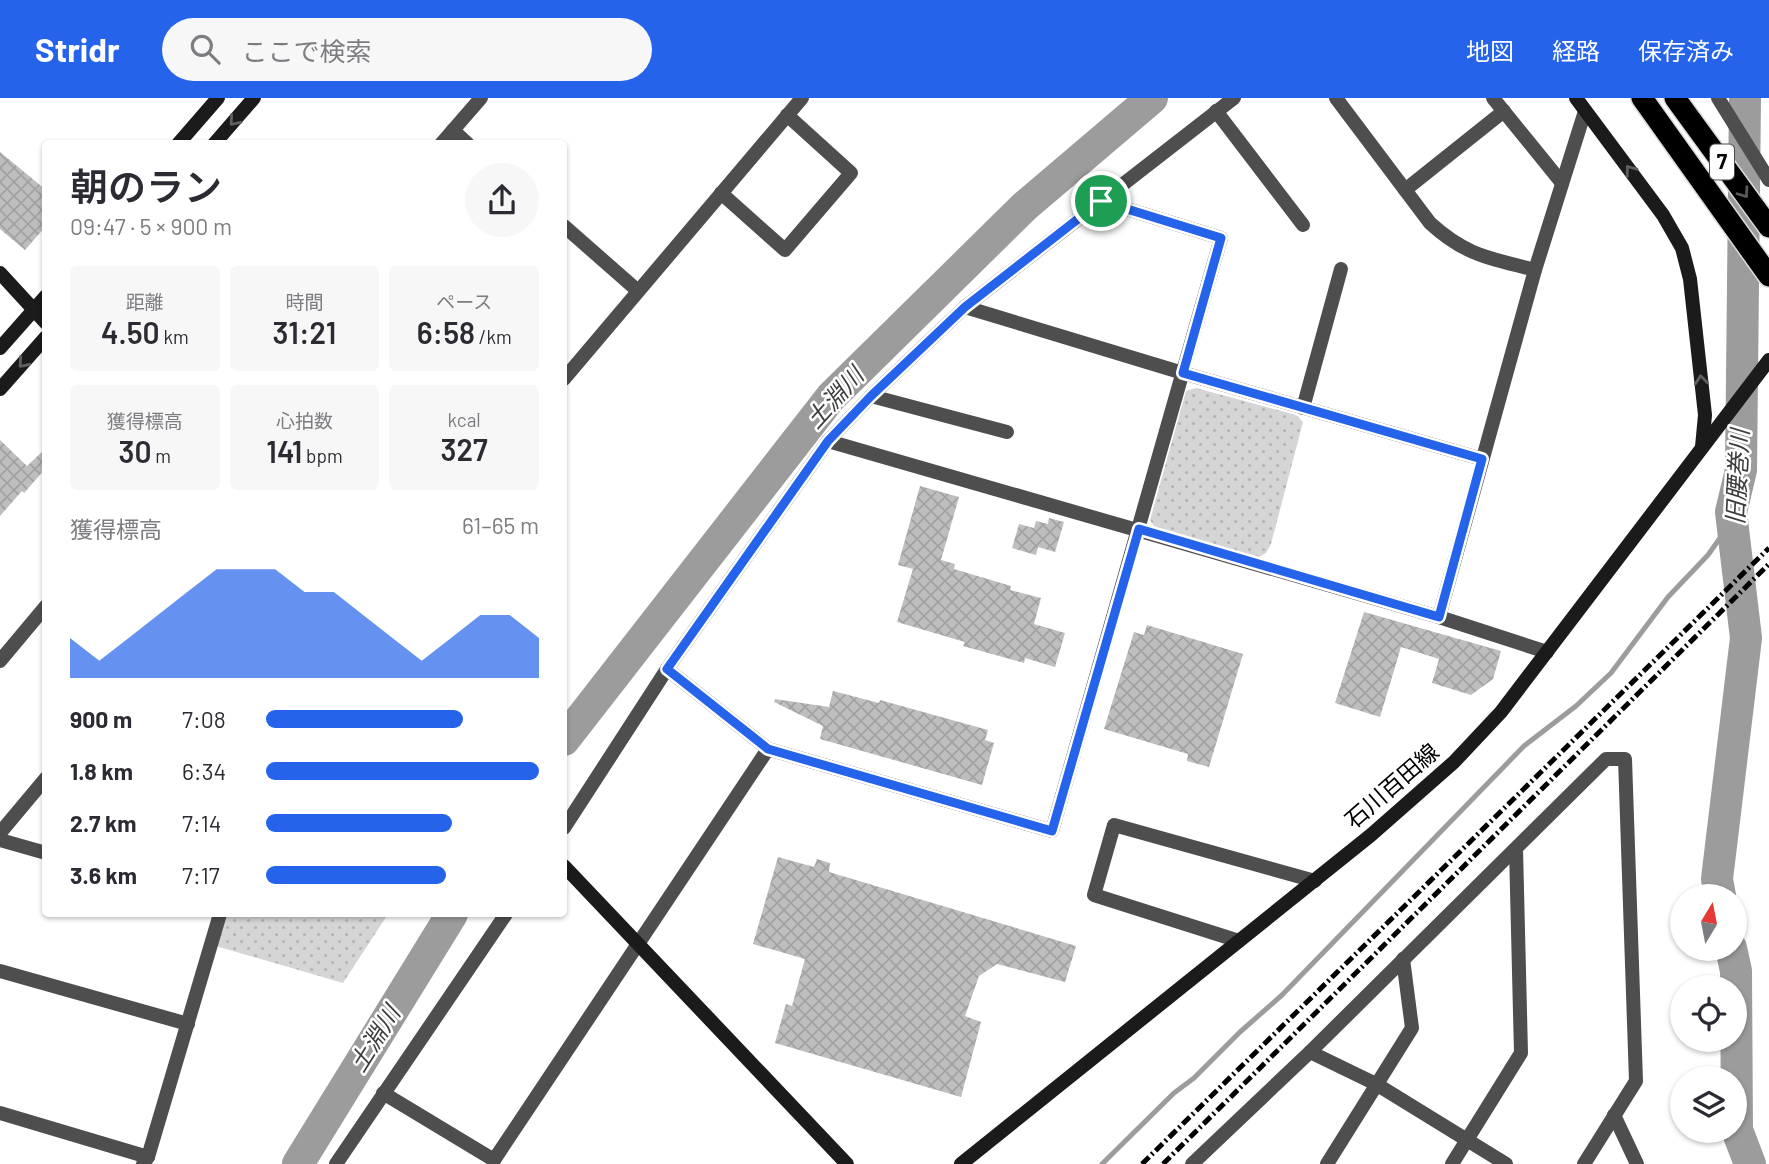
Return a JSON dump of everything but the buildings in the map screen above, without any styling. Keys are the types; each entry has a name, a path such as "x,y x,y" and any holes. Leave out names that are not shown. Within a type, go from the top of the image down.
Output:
{"highway":[{"name":"7","path":"1642,98 1769,276"},
{"name":"7","path":"1675,98 1769,227"}],"main road":[{"path":"181,140 218,98"},
{"path":"217,140 254,98"},
{"path":"1576,98 1663,215 1682,248 1690,279 1705,415 1702,448"},
{"path":"0,273 42,319"},
{"path":"0,348 42,300"},
{"path":"0,389 42,342"},
{"name":"石川百田線","path":"961,1164 1315,881 1417,797 1454,762 1501,712 1768,362"},
{"path":"567,869 847,1164"}],"street":[{"path":"444,140 481,98"},
{"path":"567,375 802,98"},
{"path":"567,823 667,669 828,441 871,396 965,307 1234,98"},
{"path":"1336,98 1430,223 1447,238 1475,254 1535,270"},
{"path":"1493,98 1562,183"},
{"path":"1718,98 1769,180"},
{"path":"1216,111 1303,225"},
{"path":"1405,190 1504,111"},
{"path":"1439,617 1535,270 1585,111"},
{"path":"721,193 785,250 851,173 787,116"},
{"path":"453,130 464,140"},
{"path":"667,669 768,749 1052,831 1221,238 1101,201"},
{"path":"567,229 638,290"},
{"path":"1303,408 1341,270"},
{"path":"965,307 1482,459"},
{"path":"871,396 1007,432"},
{"path":"828,441 1439,617 1547,652"},
{"path":"0,661 42,611"},
{"path":"383,1093 494,1160 768,749"},
{"path":"1192,1164 1310,1052 1606,759 1625,759 1636,1081 1584,1164"},
{"path":"0,833 42,783"},
{"path":"1239,941 1094,895 1114,825 1315,881"},
{"path":"0,840 42,852"},
{"path":"1452,1164 1521,1053 1516,849"},
{"path":"0,1113 146,1160 218,917"},
{"path":"336,1164 504,917"},
{"path":"1327,1164 1412,1028 1403,960"},
{"path":"0,971 188,1024"},
{"path":"1310,1052 1376,1084 1506,1164"},
{"path":"1614,1115 1637,1164"}],"shaded area":[{"path":"1196,388 1296,415 1303,422 1271,544 1266,553 1259,557 1156,529 1150,520 1186,391"},
{"path":"225,917 386,917 343,983 216,946"}],"waterway":[{"name":"土淵川","path":"567,736 831,397 1025,206 1152,98"},
{"name":"旧腰巻川","path":"1718,884 1746,638 1731,512 1741,470 1745,98"},
{"path":"1102,1164 1174,1093 1194,1078 1282,995 1524,746 1576,706 1611,673 1668,597 1708,555 1720,538 1731,512"},
{"name":"土淵川","path":"298,1164 450,917"},
{"name":"旧腰巻川","path":"1734,961 1737,1130 1750,1164"}],"railway":[{"path":"1142,1164 1769,548"},
{"path":"1163,1164 1769,564"}],"route":[{"path":"1101,201 1221,238 1183,373 1482,459 1439,617 1139,529 1052,831 768,749 667,669 828,441 871,396 965,307 1101,201"}]}
